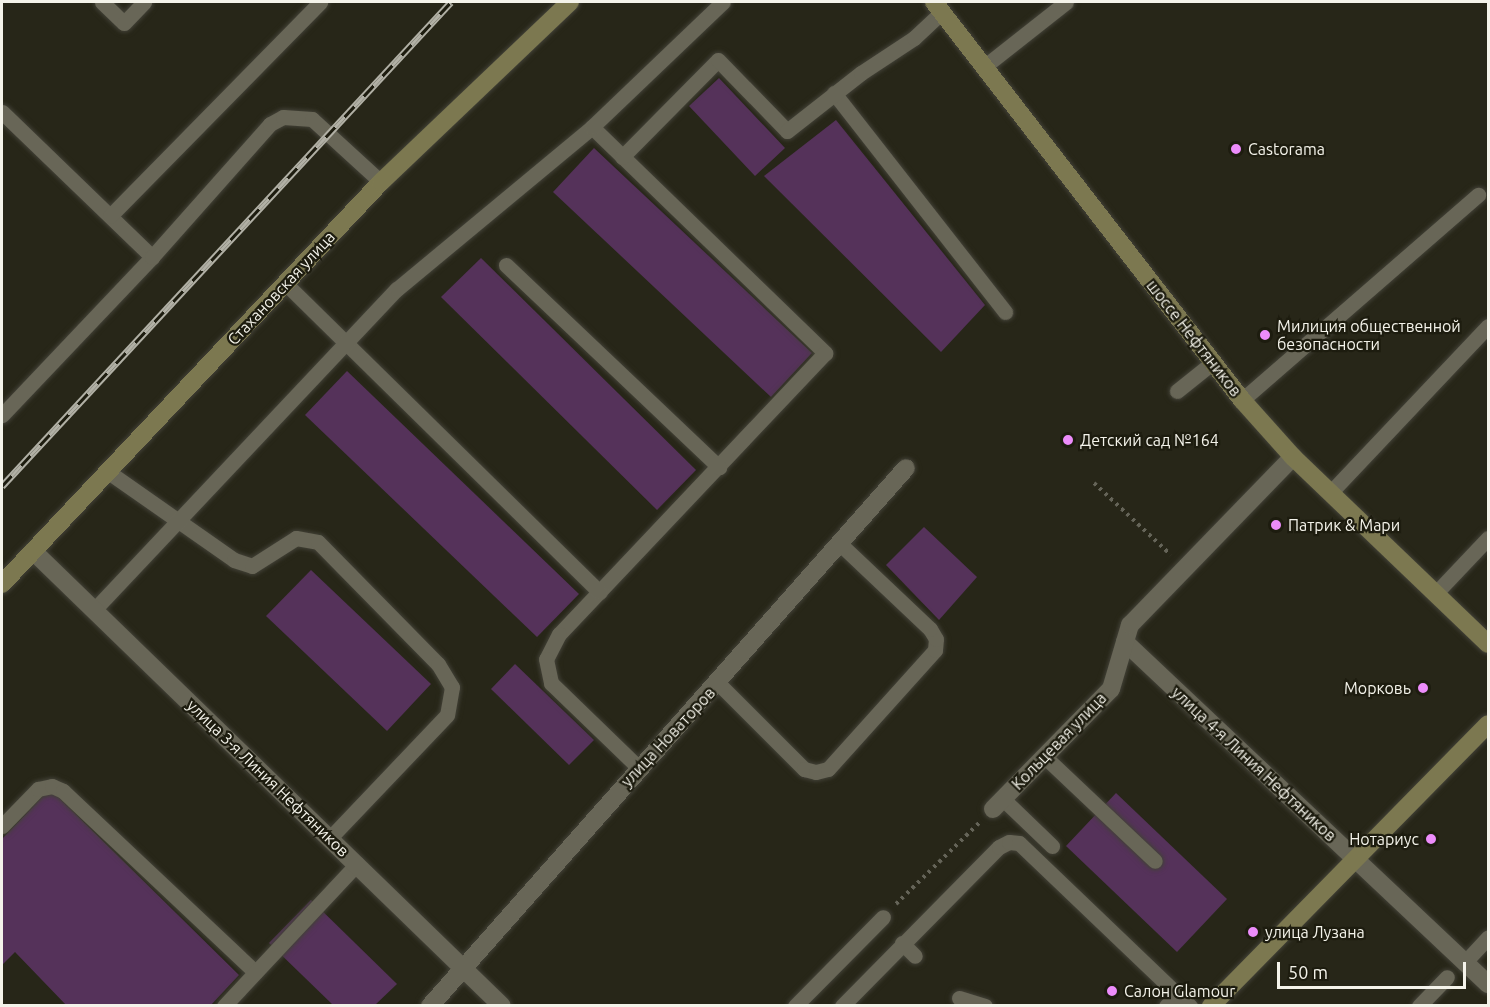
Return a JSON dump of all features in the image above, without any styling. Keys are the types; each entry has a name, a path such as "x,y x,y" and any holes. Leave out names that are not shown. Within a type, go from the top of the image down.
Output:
{"street":[{"name":"Стахановская улица","path":"2,584 381,182 570,2"},
{"name":"шоссе Нефтяников","path":"938,7 1242,400 1329,494 1488,644"},
{"name":"Кольцевая улица","path":"998,804 1111,689 1130,625 1293,457"},
{"name":"улица Новаторов","path":"430,1005 464,969 638,767 718,683 906,468"},
{"name":"улица 3-я Линия Нефтяников","path":"33,551 502,1005"},
{"name":"улица 4-я Линия Нефтяников","path":"1125,642 1488,984"},
{"path":"1211,1005 1488,724"}],"lane":[{"path":"102,2 124,23 144,2"},
{"path":"110,216 320,2"},
{"path":"94,610 397,289 592,126 723,2"},
{"path":"985,66 1066,2"},
{"path":"622,157 718,60 787,131 834,93 914,38 938,7"},
{"path":"834,93 1005,312"},
{"path":"2,111 152,257"},
{"path":"2,415 152,257 270,124 283,117 312,119 381,182"},
{"path":"592,126 825,353 559,634 546,659 551,683 638,767"},
{"path":"1242,400 1478,195"},
{"path":"506,265 719,467"},
{"path":"285,284 599,592"},
{"path":"1329,494 1488,326"},
{"path":"1177,391 1212,363"},
{"path":"107,471 234,560 252,566 296,538 318,542 438,664 452,687 447,715 330,838"},
{"path":"1435,594 1488,538"},
{"path":"718,683 804,769 816,772 828,769 935,650 936,639 930,629 840,544"},
{"path":"1045,757 1155,861"},
{"path":"2,826 38,789 52,786 63,791 255,972"},
{"path":"998,804 1052,846"},
{"path":"842,1005 999,847 1009,842 1019,843 1190,1005"},
{"path":"224,1005 357,864"},
{"path":"795,1005 883,917"},
{"path":"1464,962 1488,936"},
{"path":"902,943 915,956"},
{"path":"1419,1005 1447,977"},
{"path":"1166,1005 1177,994"},
{"path":"959,998 985,1005"}],"path":[{"path":"1094,483 1185,568"},
{"path":"883,917 998,804"}],"shaded area":[{"path":"719,78 785,148 755,176 689,106"},
{"path":"836,120 985,305 941,352 764,176"},
{"path":"594,148 812,353 771,397 553,192"},
{"path":"481,258 696,470 657,510 441,297"},
{"path":"347,371 579,594 537,637 305,415"},
{"path":"924,527 977,577 939,620 886,565"},
{"path":"311,570 431,684 387,731 266,616"},
{"path":"515,664 594,740 569,765 491,689"},
{"path":"50,789 239,975 211,1005 67,1006 15,952 2,965 2,839"},
{"path":"1116,793 1227,899 1177,952 1066,846"},
{"path":"311,900 397,984 375,1005 333,1005 269,943"}],"railway":[{"path":"2,486 451,2"}],"place":[{"name":"Castorama","path":"1236,149"},
{"name":"Милиция общественной безопасности","path":"1265,335"},
{"name":"Детский сад №164","path":"1068,440"},
{"name":"Патрик & Мари","path":"1276,525"},
{"name":"Морковь","path":"1423,688"},
{"name":"Нотариус","path":"1431,839"},
{"name":"улица Лузана","path":"1253,932"},
{"name":"Салон Glamour","path":"1112,991"}]}
